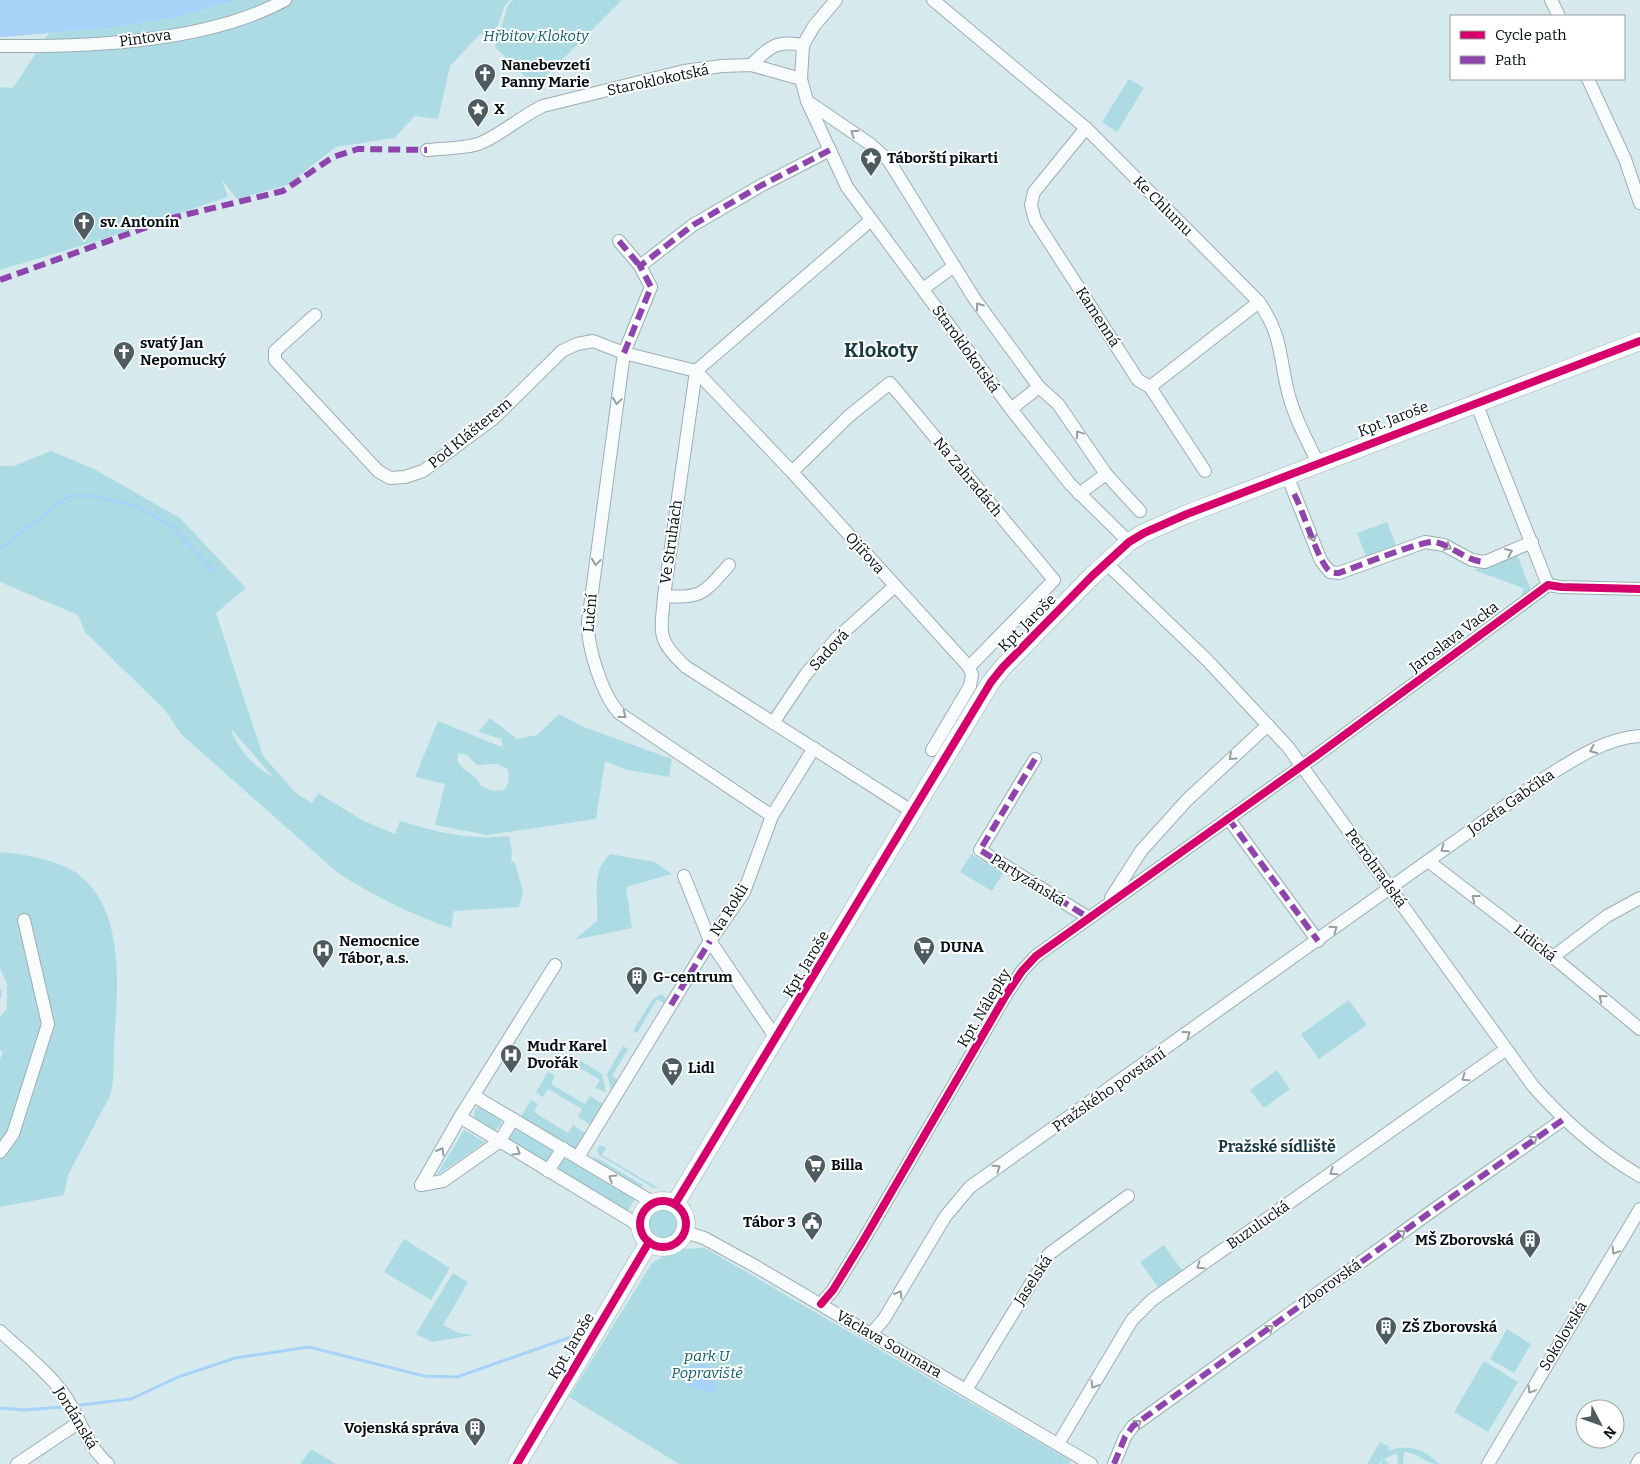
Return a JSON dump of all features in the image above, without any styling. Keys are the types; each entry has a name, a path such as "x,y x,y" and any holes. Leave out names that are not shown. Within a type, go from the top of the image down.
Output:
{"street":[{"name":"Pintova","path":"0,46 77,47 158,37 246,17 285,0"},
{"path":"801,79 803,44 814,26 836,0"},
{"name":"Ke Chlumu","path":"933,0 1086,128 1259,302 1277,333 1288,394 1318,463"},
{"path":"1552,0 1559,15"},
{"path":"751,65 768,49 785,42 803,44"},
{"name":"Staroklokotská","path":"427,150 460,148 480,143 543,106 684,71 751,65 801,79 808,101 847,187 1010,409 1079,494 1129,542"},
{"path":"1588,80 1625,159 1640,203"},
{"path":"808,101 870,144 888,161 974,298 1040,387 1058,404 1106,474 1140,511"},
{"name":"Kamenná","path":"1086,128 1034,192 1031,205 1035,220 1138,380 1150,387 1205,471"},
{"path":"640,266 693,225 762,185 830,150"},
{"path":"696,371 871,220"},
{"name":"Luční","path":"619,241 640,266 651,287 624,353 587,638 611,703 619,713 772,816"},
{"name":"Staroklokotská","path":"922,289 954,266"},
{"path":"1150,387 1259,302"},
{"name":"Pod Klášterem","path":"315,315 275,352 275,360 378,471 390,478 405,477 423,470 454,448 493,419 562,352 577,344 593,341 624,353 696,371"},
{"name":"Kpt. Jaroše","path":"675,1204 997,675 1106,563 1129,542 1174,519 1640,341"},
{"name":"Ojířova","path":"696,371 792,472 969,667"},
{"name":"Ve Struhách","path":"696,371 664,596 661,633 668,650 686,667 913,812"},
{"name":"Na Zahradách","path":"792,472 849,416 890,383 1054,580 969,667"},
{"path":"1010,409 1040,387"},
{"path":"1476,403 1548,584 1561,587 1640,589"},
{"path":"1079,494 1106,474"},
{"path":"1287,475 1321,561 1330,572 1339,573 1425,542 1444,545 1472,560 1485,562 1532,542"},
{"name":"Petrohradská","path":"1106,563 1208,661 1268,724 1302,766 1390,886 1505,1050 1534,1086 1564,1119 1613,1160 1640,1176"},
{"path":"664,596 695,597 708,589 730,565"},
{"name":"Jaroslava Vacka","path":"1302,766 1548,584"},
{"name":"Sadová","path":"773,723 806,674 837,638 895,586"},
{"path":"932,750 970,686 972,675 969,667"},
{"name":"Kpt. Nálepky","path":"1107,905 1141,851 1198,788 1268,724"},
{"name":"Jozefa Gabčíka","path":"1390,886 1576,758 1603,746 1640,736"},
{"name":"Na Rokli","path":"776,1038 710,941 744,892 772,816 814,748"},
{"name":"Partyzánská","path":"1035,759 980,850 1089,918"},
{"name":"Kpt. Nálepky","path":"821,1304 840,1279 1022,971 1036,956 1302,766"},
{"path":"1228,818 1318,941"},
{"name":"Lidická","path":"1428,860 1553,957 1640,1029"},
{"path":"578,1157 710,941 684,876"},
{"name":"Pražského povstání","path":"871,1334 884,1319 945,1217 970,1187 1318,941 1380,896 1390,886"},
{"path":"1553,957 1612,913 1640,898"},
{"path":"0,1152 13,1134 48,1024 24,920"},
{"path":"513,1119 500,1141 443,1181 421,1185 460,1117 554,965"},
{"name":"Buzulucká","path":"1058,1444 1132,1320 1152,1300 1505,1050"},
{"path":"460,1117 632,1221 656,1246 670,1246 681,1238 685,1232 685,1216 675,1204 668,1201 654,1203 474,1096"},
{"name":"Zborovská","path":"1114,1464 1122,1442 1133,1426 1439,1206 1564,1119"},
{"path":"548,1171 562,1148"},
{"name":"Jaselská","path":"966,1390 1049,1254 1128,1196"},
{"name":"Kpt. Jaroše","path":"517,1464 645,1236 641,1217 648,1206 654,1203"},
{"name":"Sokolovská","path":"1488,1464 1640,1209"},
{"name":"Václava Soumara","path":"685,1232 704,1238 821,1304 1091,1464"},
{"name":"Jordánská","path":"0,1331 57,1385 71,1406 78,1424 89,1443 108,1464"},
{"path":"17,1464 78,1424"},
{"path":"1637,1464 1640,1459"}],"green space":[{"path":"236,0 510,0 505,5 494,37 480,34 450,66 438,119 415,116 394,138 336,147 287,185 237,199 222,180 228,197 97,241 0,270 0,87 13,88 49,33 108,28 175,18"},
{"name":"Hřbitov Klokoty","path":"513,0 622,0 537,85 532,83 495,47 508,5"},
{"path":"1129,79 1144,88 1117,132 1102,122"},
{"path":"51,451 96,470 180,518 246,588 216,613 263,756 296,793 312,803 318,793 364,821 395,834 400,821 427,829 467,836 509,836 512,852 511,861 515,863 523,892 519,907 454,911 451,928 393,904 338,873 181,734 165,710 85,632 78,615 0,582 0,466 14,466","holes":["232,730 273,777 248,757 238,744"]},
{"path":"1387,522 1396,545 1366,557 1357,533"},
{"path":"1517,555 1530,588 1525,597 1521,597 1523,588 1474,570"},
{"path":"559,714 584,727 672,759 669,777 627,770 605,761 596,819 487,835 435,825 445,784 415,777 438,721 502,747 502,739 478,732 490,718 517,739 537,735","holes":["459,753 468,755 478,765 496,764 508,769 509,781 504,790 493,791 481,786 475,777 462,767 457,760"]},
{"path":"0,852 34,857 68,868 86,881 99,897 108,916 113,937 116,959 117,1004 112,1090 68,1175 64,1195 0,1207 0,1059 3,1052 0,1050 0,1017 7,1009 7,984 0,968"},
{"path":"610,854 655,862 672,874 626,887 632,928 574,940 597,921 598,877 604,861"},
{"path":"971,854 1003,873 992,891 960,872"},
{"path":"661,994 665,997 665,1004 657,999 637,1033 633,1031 652,1000"},
{"path":"1349,1000 1367,1025 1319,1059 1301,1034"},
{"path":"623,1046 628,1049 612,1076 620,1081 611,1090 607,1074"},
{"path":"570,1054 602,1074 606,1092 595,1088 600,1080 566,1060"},
{"path":"1277,1070 1290,1089 1264,1108 1250,1090"},
{"path":"548,1072 555,1076 551,1084 585,1104 590,1096 605,1105 593,1126 578,1117 582,1109 548,1089 543,1097 536,1092"},
{"path":"531,1100 538,1104 534,1112 568,1133 573,1125 587,1134 577,1151 521,1117"},
{"path":"483,1105 503,1116 500,1126 493,1131 474,1118 475,1109"},
{"path":"519,1126 556,1148 546,1163 510,1141 510,1134"},
{"path":"464,1130 485,1142 436,1176"},
{"path":"600,1145 606,1148 602,1155 658,1188 654,1188 599,1155 597,1150"},
{"path":"592,1155 643,1185 640,1189 597,1164"},
{"path":"566,1157 636,1197 627,1212 561,1172 558,1166 563,1158"},
{"path":"663,1208 674,1212 678,1223 674,1234 663,1238 652,1234 648,1223 652,1212"},
{"path":"404,1239 450,1268 431,1300 384,1272"},
{"path":"1164,1245 1184,1273 1160,1290 1140,1262"},
{"name":"park U Popraviště","path":"705,1248 1071,1461 1069,1464 679,1464 569,1397 652,1263 678,1249"},
{"path":"453,1273 468,1282 443,1325 459,1333 474,1335 432,1342 416,1334"},
{"path":"1507,1329 1531,1344 1514,1373 1490,1359"},
{"path":"1484,1361 1518,1382 1488,1432 1454,1412"},
{"path":"1380,1442 1389,1447 1387,1451 1402,1448 1415,1449 1428,1454 1439,1464 1434,1464 1414,1454 1404,1452 1403,1464 1398,1464 1397,1453 1384,1459 1389,1464 1381,1464 1383,1459 1378,1464 1367,1464"},
{"path":"311,1449 336,1464 300,1464"}],"shaded area":[{"path":"0,0 236,0 175,18 108,28 0,37"},
{"path":"707,1364 714,1369 713,1381 718,1388 713,1394 689,1386 685,1379 687,1371 692,1365"}],"waterway":[{"path":"0,549 69,496 96,496 139,507 174,528 214,572"},
{"path":"0,991 0,996"},
{"path":"80,1405 131,1399 178,1377 235,1358 309,1347 424,1376 457,1377 582,1333"},
{"path":"0,1408 24,1410 63,1407"}],"marked path":[{"path":"0,280 172,218 283,191 333,157 358,149 427,150"},
{"path":"624,353 651,287 640,266 693,225 762,185 830,150"},
{"path":"619,241 640,266"},
{"path":"1294,494 1316,549 1326,568 1332,572 1339,573 1403,549 1435,542 1472,559 1485,562"},
{"path":"1035,759 980,850 1089,918"},
{"path":"1228,818 1318,941"},
{"path":"671,1005 710,941"},
{"path":"1114,1464 1125,1437 1133,1426 1439,1206 1564,1119"}],"cycle path":[{"path":"675,1204 991,682 1003,667 1092,576 1129,542 1144,533 1187,514 1640,341"},
{"path":"821,1304 833,1290 863,1241 1006,995 1022,971 1036,956 1320,753 1548,585 1640,589"},
{"path":"663,1201 676,1205 682,1211 686,1224 682,1237 676,1243 663,1247 650,1243 644,1237 640,1224 644,1211 650,1205 663,1201"},
{"path":"517,1464 649,1242"}],"place":[{"name":"Nanebevzetí Panny Marie","path":"485,93"},
{"name":"X","path":"478,128"},
{"name":"Táborští pikarti","path":"871,177"},
{"name":"sv. Antonín","path":"84,241"},
{"name":"svatý Jan Nepomucký","path":"124,371"},
{"name":"DUNA","path":"924,966"},
{"name":"Nemocnice Tábor, a.s.","path":"323,969"},
{"name":"G-centrum","path":"637,996"},
{"name":"Mudr Karel Dvořák","path":"511,1074"},
{"name":"Lidl","path":"672,1087"},
{"name":"Billa","path":"815,1184"},
{"name":"Tábor 3","path":"812,1241"},
{"name":"MŠ Zborovská","path":"1530,1259"},
{"name":"ZŠ Zborovská","path":"1386,1346"},
{"name":"Vojenská správa","path":"475,1447"}],"district":[{"name":"Klokoty","path":"881,350"},
{"name":"Pražské sídliště","path":"1277,1146"}]}
